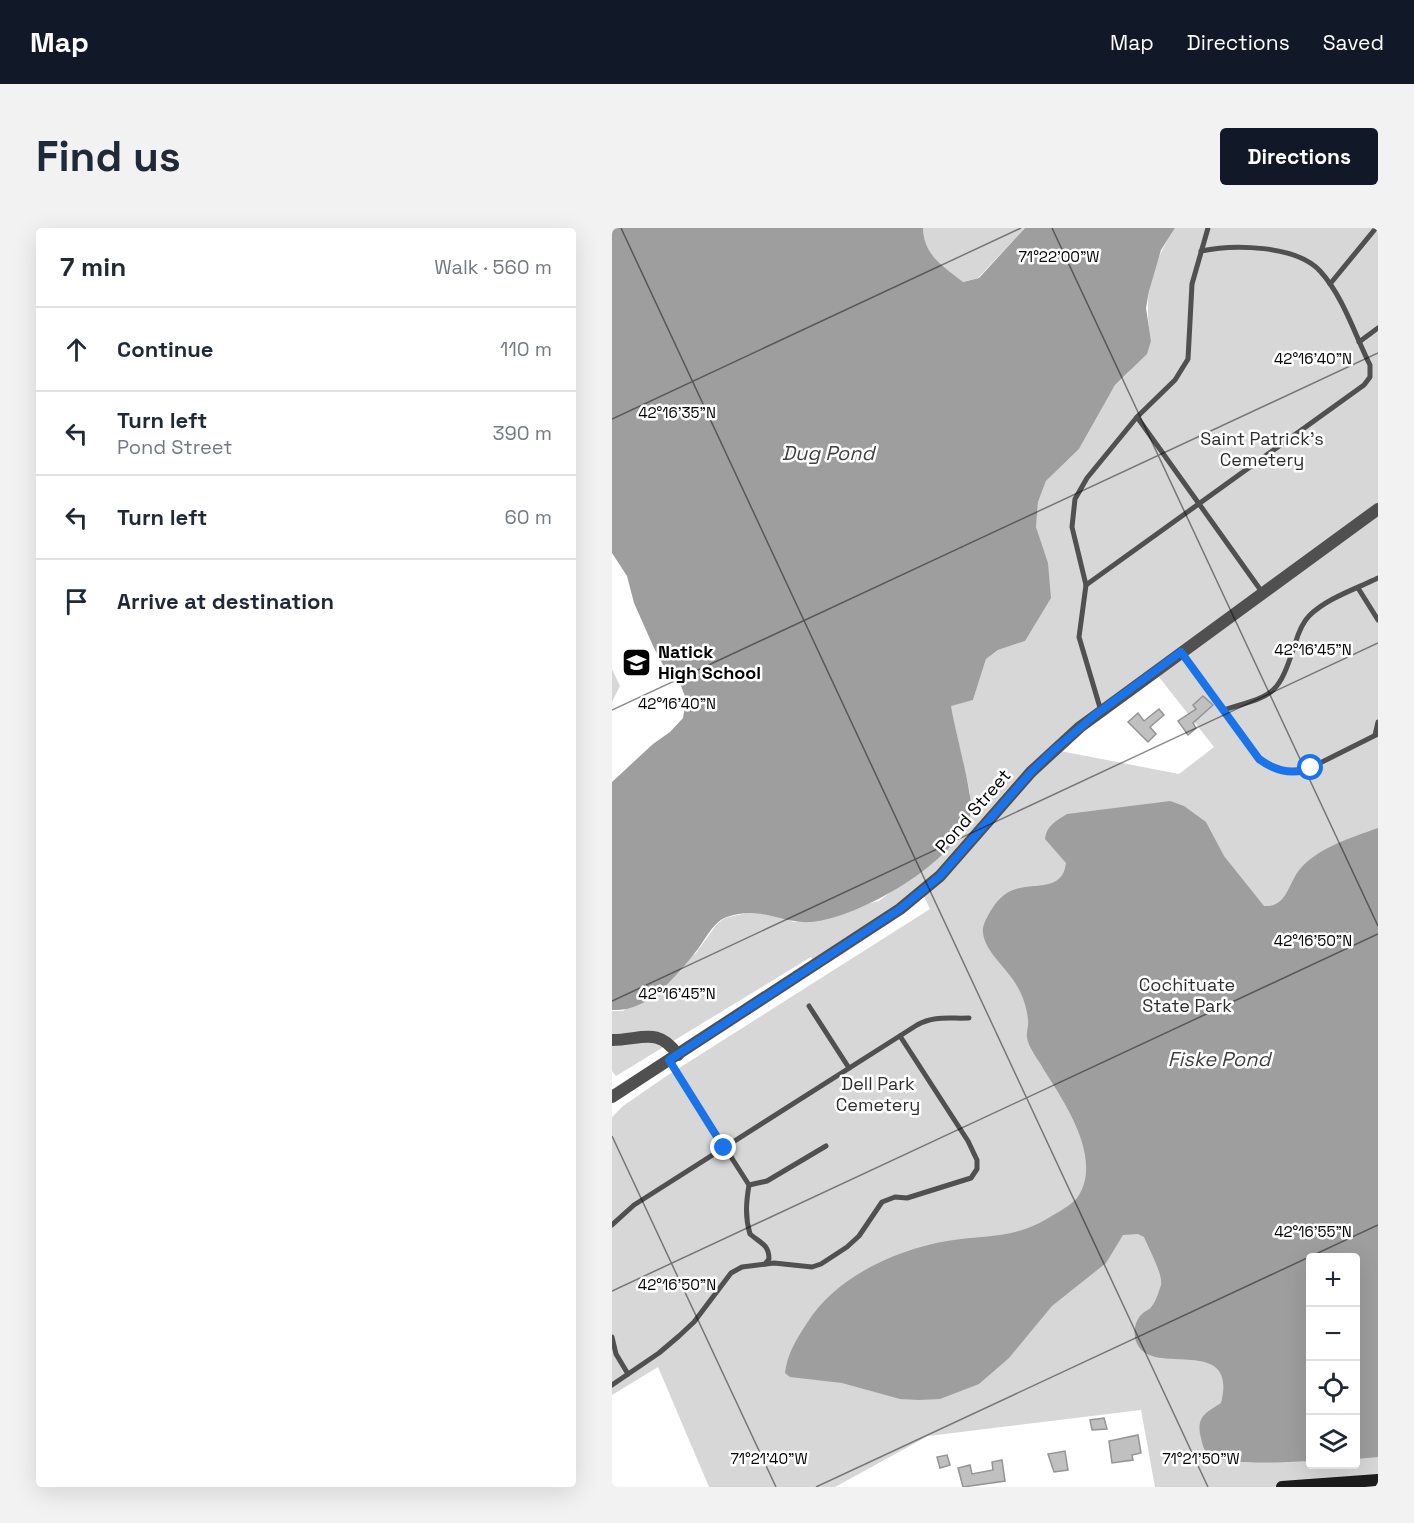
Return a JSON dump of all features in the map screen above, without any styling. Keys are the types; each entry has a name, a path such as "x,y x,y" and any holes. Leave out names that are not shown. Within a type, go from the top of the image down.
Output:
{"main road":[{"path":"1282,1487 1378,1480"}],"street":[{"name":"Pond Street","path":"612,1097 900,909 940,876 1031,772 1101,711 1378,509"},
{"path":"612,1040 651,1035 660,1037 666,1041 673,1057"}],"lane":[{"path":"1101,711 1080,647 1086,585 1072,527 1075,499 1087,478 1137,417 1175,380 1188,359 1192,284 1208,228"},
{"path":"1330,284 1376,228"},
{"path":"1086,585 1368,381 1371,371 1359,342 1330,284 1314,265 1290,255 1250,248 1215,248 1201,251"},
{"path":"1359,342 1378,328"},
{"path":"1137,417 1262,592"},
{"path":"1223,710 1255,700 1277,686 1285,675 1300,629 1308,616 1320,607 1378,578"},
{"path":"1358,588 1378,620"},
{"path":"1181,652 1259,759 1268,766 1290,772 1311,768 1377,735 1378,723"},
{"path":"809,1006 849,1068"},
{"path":"612,1226 634,1204 928,1019 969,1018"},
{"path":"612,1385 680,1336 731,1273 742,1267 765,1264 786,1263 812,1266 821,1264 859,1236 882,1202 895,1197 907,1198 971,1178 977,1169 977,1160 968,1141 900,1036"},
{"path":"673,1057 724,1148 749,1185 745,1207 748,1226 750,1234 764,1243 769,1252 769,1259 765,1264"},
{"path":"749,1185 767,1181 826,1146"},
{"path":"612,1337 616,1354 628,1374"}],"green space":[{"path":"923,228 1025,228 978,278 962,282 935,260 927,247"},
{"path":"1175,228 1378,228 1378,1480 1282,1487 1155,1487 1141,1410 928,1436 835,1487 709,1487 658,1367 612,1395 612,1117 623,1106 665,1077 930,909 922,892 816,966 811,957 616,1076 612,1071 612,1011 623,1011 696,953 717,924 725,918 746,913 768,913 794,922 879,901 950,845 970,793 950,705 973,700 986,659 998,650 1025,641 1038,502 1046,481 1079,449 1115,385 1128,373 1151,341 1148,296 1154,269","holes":["1155,672 1214,747 1179,774 1055,750"]},
{"path":"612,669 620,686 612,702"}],"water":[{"name":"Dug Pond","path":"612,228 923,228 927,246 936,260 963,282 979,278 1025,228 1175,228 1161,250 1149,291 1146,308 1151,341 1147,354 1115,385 1079,449 1046,481 1038,502 1036,527 1048,563 1051,598 1025,641 998,650 986,659 973,700 951,706 971,805 971,813 962,832 927,868 879,899 854,910 811,922 750,913 727,917 717,923 672,980 657,994 636,1006 618,1010 612,1010 612,782 683,718 686,699 681,686 669,676 654,648 634,603 627,576 612,553"},
{"name":"Fiske Pond","path":"1170,801 1184,806 1206,822 1224,856 1264,906 1278,903 1286,894 1300,869 1316,855 1336,844 1378,828 1378,1457 1360,1459 1360,1253 1306,1253 1306,1461 1229,1461 1207,1453 1200,1434 1200,1423 1204,1415 1221,1403 1223,1383 1219,1371 1210,1364 1155,1357 1144,1352 1137,1344 1135,1329 1138,1319 1150,1309 1161,1285 1158,1268 1144,1237 1138,1234 1123,1235 1106,1263 1052,1306 1009,1358 979,1384 940,1399 900,1399 842,1383 790,1377 785,1373 790,1353 819,1307 850,1279 868,1268 927,1245 1003,1235 1027,1228 1061,1211 1077,1198 1084,1183 1086,1167 1084,1150 1078,1132 1071,1115 1028,1042 1028,1022 1023,998 1013,980 992,954 983,933 987,917 1008,892 1047,884 1060,878 1066,863 1045,839 1049,827 1067,814"}],"building":[{"path":"1203,696 1213,705 1193,723 1196,728 1188,735 1178,721 1196,709 1193,705"},
{"path":"1159,709 1164,715 1150,727 1156,734 1148,742 1128,722 1138,713 1144,721"},
{"path":"1104,1418 1107,1429 1092,1430 1090,1420"},
{"path":"1138,1435 1141,1453 1132,1455 1133,1460 1112,1463 1109,1441"},
{"path":"1065,1451 1068,1470 1054,1472 1048,1454"},
{"path":"947,1455 950,1465 940,1468 937,1457"},
{"path":"1002,1460 1005,1481 963,1487 958,1468 970,1465 972,1474 993,1470 992,1462"}],"place":[{"name":"Natick High School","path":"637,662"}],"route":[{"path":"724,1148 669,1060 900,909 940,876 1031,772 1054,750 1095,715 1181,652 1259,759 1268,766 1290,772 1302,772 1311,768"}],"park label":[{"name":"Saint Patrick's Cemetery","path":"1262,449"},
{"name":"Cochituate State Park","path":"1187,996"},
{"name":"Dell Park Cemetery","path":"878,1094"}]}
